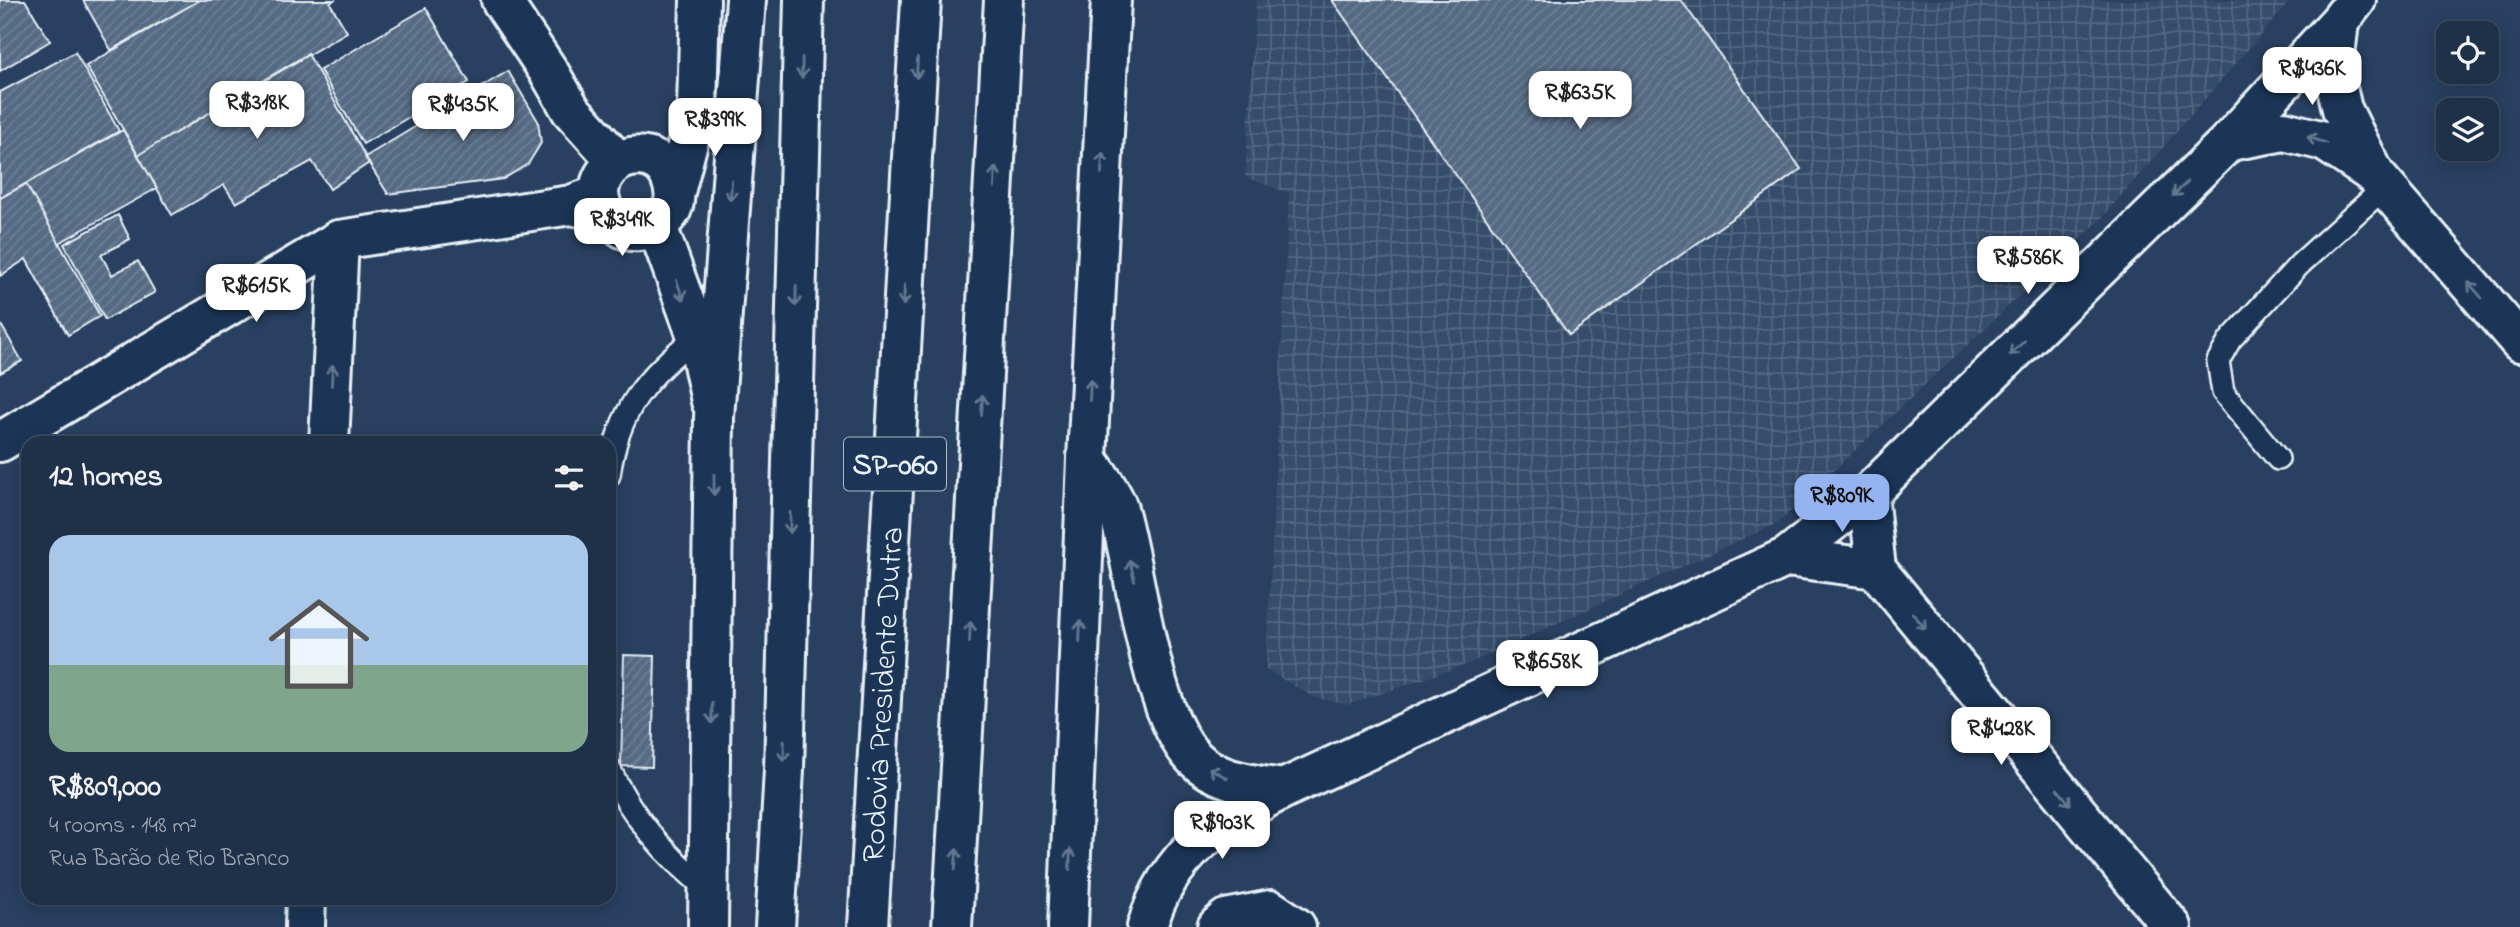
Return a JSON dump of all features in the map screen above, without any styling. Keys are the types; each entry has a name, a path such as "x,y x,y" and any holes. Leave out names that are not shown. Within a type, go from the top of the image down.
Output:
{"main road":[{"path":"501,0 571,110 617,161"},
{"path":"0,442 339,240 591,204 619,227 638,232 657,226 671,211 697,108 700,0"},
{"path":"709,909 714,417 746,0"},
{"path":"775,927 784,770 804,0"},
{"name":"Rodovia Presidente Dutra","path":"868,927 921,0"},
{"name":"SP-060","path":"952,927 1004,0"},
{"path":"1068,927 1087,459 1111,0"},
{"path":"1147,927 1165,883 1192,847 1230,817 1283,789 1787,557 1868,494 2229,141 2348,11"},
{"path":"2348,11 2333,72 2342,109 2380,181"},
{"path":"655,159 697,108"},
{"path":"2229,141 2284,131 2324,141 2380,181 2519,339"},
{"path":"591,204 603,175 617,161 636,155 655,159 670,173 675,192"},
{"path":"657,226 697,335 714,417"},
{"path":"329,436 339,240"},
{"path":"1087,459 1117,506 1159,685 1180,738 1194,758 1217,774 1237,782 1283,789"},
{"path":"1868,494 1876,569 2172,927"},
{"path":"1787,557 1876,569"},
{"path":"305,927 306,905"},
{"path":"1216,927 1226,919 1271,910 1296,927"}],"lane":[{"path":"2278,458 2222,392 2218,361 2230,340 2380,181"},
{"path":"616,444 643,386 667,360 697,335"},
{"path":"616,783 647,831 683,870 709,909"}],"shaded area":[{"path":"1256,0 2291,0 2100,220 1778,523 1465,665 1347,705 1314,697 1266,670 1289,193 1245,177"}],"building":[{"path":"0,0 25,0 50,41 0,71"},
{"path":"83,0 200,0 111,50"},
{"path":"200,0 334,0 330,3 347,32 138,155 86,66"},
{"path":"1332,0 1681,0 1801,169 1569,335"},
{"path":"426,8 469,82 363,144 320,70"},
{"path":"75,52 119,131 0,198 0,92"},
{"path":"308,54 369,163 330,189 312,161 236,203 224,185 172,215 138,155"},
{"path":"508,71 538,121 541,143 528,164 503,179 388,194 365,157"},
{"path":"123,130 157,188 59,243 26,184"},
{"path":"26,184 100,316 68,335 26,259 0,276 0,198"},
{"path":"118,215 130,239 101,255 112,275 138,261 155,292 105,320 64,244"},
{"path":"0,323 22,361 0,373"},
{"path":"624,655 655,656 652,767 621,766"}]}
